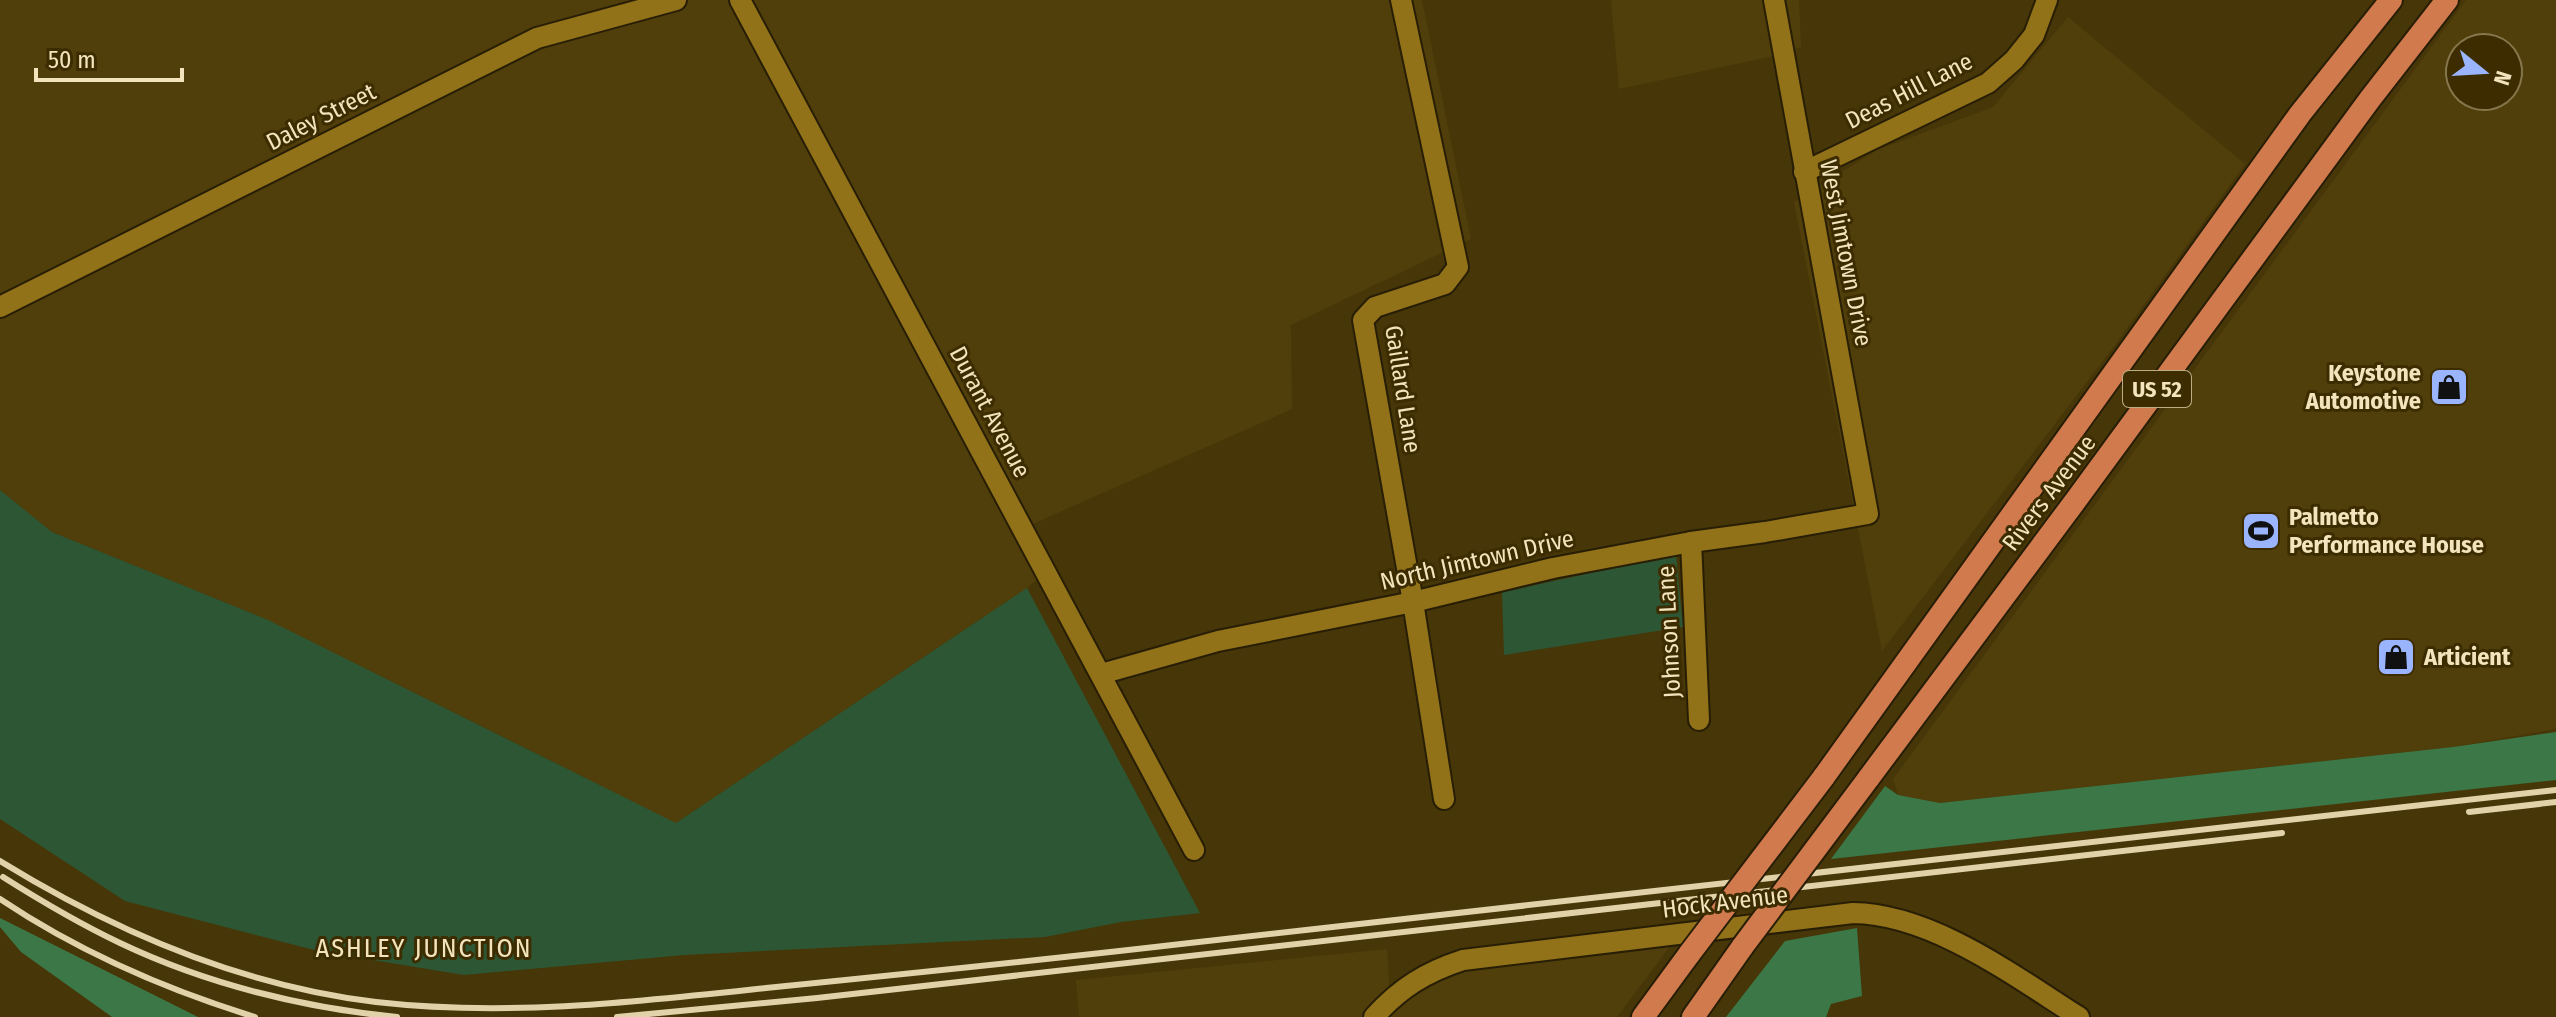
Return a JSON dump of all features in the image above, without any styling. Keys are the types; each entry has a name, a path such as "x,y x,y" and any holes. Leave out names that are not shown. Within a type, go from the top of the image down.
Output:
{"main road":[{"name":"Rivers Avenue","path":"1643,1017 1823,778 2300,114 2391,0"},
{"name":"Rivers Avenue","path":"1693,1017 2370,99 2447,0"}],"street":[{"name":"Daley Street","path":"0,307 537,38 676,0"},
{"name":"Durant Avenue","path":"740,0 1194,850"},
{"name":"Gaillard Lane","path":"1401,0 1458,267 1445,284 1375,307 1363,320 1444,799"},
{"name":"West Jimtown Drive","path":"1774,0 1868,514"},
{"name":"Deas Hill Lane","path":"1804,172 1988,83 2014,60 2034,35 2047,0"},
{"name":"North Jimtown Drive","path":"1101,674 1218,641 1413,602 1553,568 1868,514"},
{"name":"Johnson Lane","path":"1691,542 1699,720"},
{"name":"Hock Avenue","path":"1374,1017 1409,984 1463,960 1853,913 1888,917 1961,945 2076,1016"}],"shaded area":[{"path":"0,0 1422,0 1471,239 1291,325 1292,409 1024,528 1046,572 1027,588 676,823 268,620 52,532 0,490"},
{"path":"1611,0 1799,0 1801,47 1769,57 1619,89"},
{"path":"2466,0 2556,0 2556,729 2453,747 1940,803 1898,795 1893,779"},
{"path":"2068,17 2245,164 2115,345 1882,651 1794,202 1877,150 1993,107"},
{"path":"1680,933 1617,1017 1079,1017 1076,980 1387,949 1390,998 1428,973"}],"green space":[{"path":"0,490 52,532 268,620 676,823 1027,588 1200,913 1121,922 1045,937 684,955 464,975 318,951 125,901 0,819"},
{"path":"1676,555 1683,627 1504,655 1502,592"},
{"path":"2556,732 2556,780 1831,859 1885,786 1898,795 1940,803 2453,747"},
{"path":"0,918 198,1017 112,1017 21,952 0,927"},
{"path":"1857,928 1862,996 1831,1004 1826,1017 1726,1017 1785,941"}],"railway":[{"path":"0,861 134,932 180,952 277,983 376,1002 523,1008 669,998 1026,961 2556,790"},
{"path":"2469,812 2556,802"},
{"path":"617,1017 817,998 2282,833"},
{"path":"3,877 105,936 186,971 291,1000 397,1017"},
{"path":"0,899 60,936 123,967 255,1017"}],"place":[{"name":"Keystone Automotive","path":"2449,387"},
{"name":"Palmetto Performance House","path":"2261,531"},
{"name":"Articient","path":"2396,657"}],"district":[{"name":"ASHLEY JUNCTION","path":"424,948"}]}
